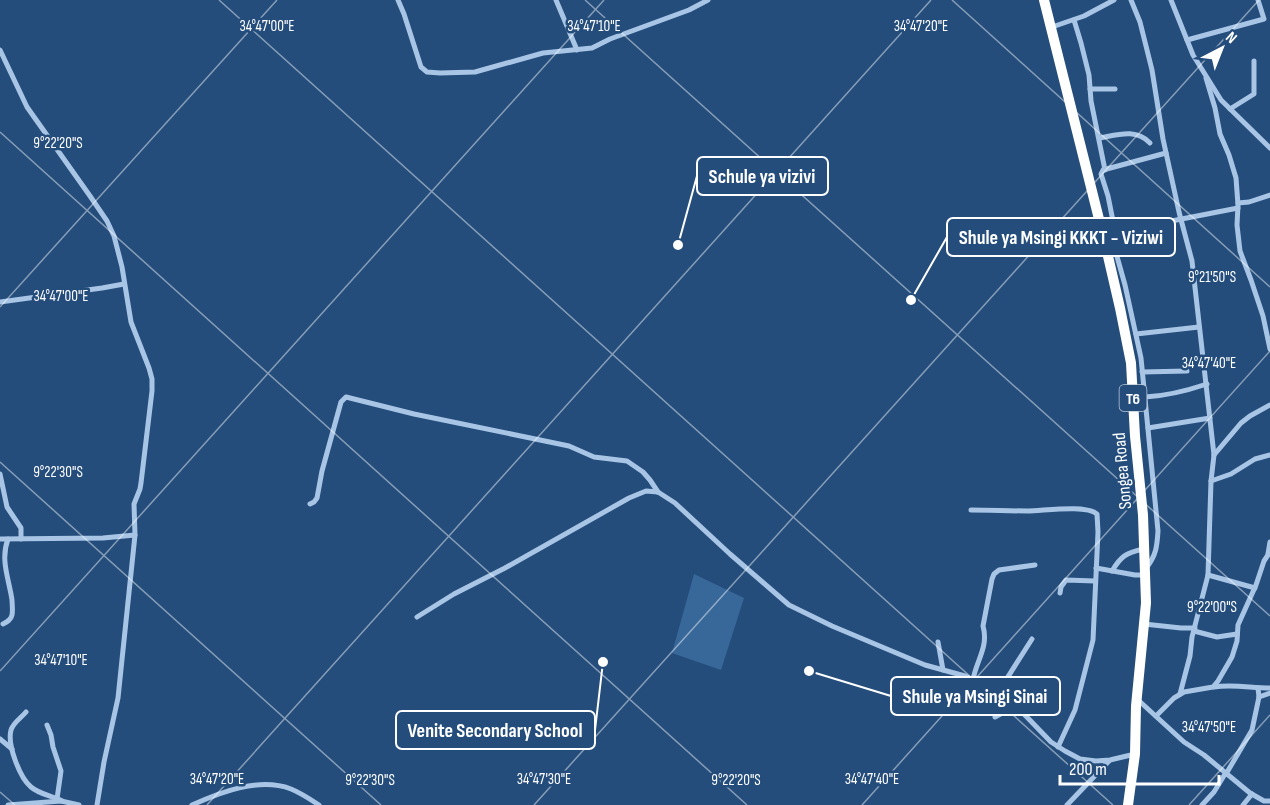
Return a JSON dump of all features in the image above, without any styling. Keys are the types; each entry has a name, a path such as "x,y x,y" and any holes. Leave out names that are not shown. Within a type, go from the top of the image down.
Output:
{"highway":[{"name":"Songea Road","path":"1044,0 1107,230 1131,363 1143,516 1146,603 1137,699 1135,754 1128,805"}],"street":[{"path":"398,0 421,67 427,72 440,73 475,72 543,54 592,48 610,39 689,10 708,0"},
{"path":"556,0 577,50"},
{"path":"1052,27 1084,16 1114,0"},
{"path":"1131,0 1140,22 1152,70 1166,153 1194,274 1214,455 1208,575 1180,694"},
{"path":"1180,0 1171,1 1193,55 1206,78 1221,100 1270,148"},
{"path":"1187,40 1267,19 1258,0"},
{"path":"1074,20 1089,75 1091,101 1105,170"},
{"path":"0,50 27,106 114,236 131,322 152,379 141,483 134,504 135,535 118,698 97,805"},
{"path":"1230,109 1254,94 1254,61"},
{"path":"1206,78 1220,134 1236,178 1240,251 1263,316 1270,349"},
{"path":"1090,89 1115,89"},
{"path":"1099,138 1136,133 1142,135 1150,143"},
{"path":"1107,230 1113,221 1101,174 1103,170 1166,153"},
{"path":"1107,230 1182,220 1269,196"},
{"path":"1095,568 1136,575 1146,572 1157,547 1158,531 1141,358 1125,285 1107,230"},
{"path":"0,302 124,284"},
{"path":"1263,316 1270,312"},
{"path":"1136,334 1199,327"},
{"path":"1142,372 1187,370"},
{"path":"1145,397 1161,397 1207,384"},
{"path":"310,504 317,498 341,402 346,397 414,414 569,446 594,457 627,461 651,480 658,492"},
{"path":"1214,455 1241,423 1270,405"},
{"path":"1148,428 1210,418"},
{"path":"1211,481 1231,474 1255,459 1270,455"},
{"path":"0,474 7,507 21,528 21,539"},
{"path":"417,617 454,594 629,498 646,491 658,492 675,502 730,555 789,605 832,626 925,665 973,680 1015,706 1032,720 1051,742 1080,759 1110,760 1135,754"},
{"path":"971,510 1072,509 1093,510 1097,514 1093,640 1075,710 1058,747"},
{"path":"0,539 103,538 135,535"},
{"path":"3,624 9,621 12,615 4,557 8,539"},
{"path":"1213,687 1232,657 1237,641 1238,625 1269,554 1270,542"},
{"path":"1112,571 1119,559 1126,554 1145,548"},
{"path":"973,680 985,643 983,626 992,579 999,570 1035,565"},
{"path":"1208,575 1255,588"},
{"path":"1060,593 1066,580 1095,581"},
{"path":"1144,624 1194,629 1217,637 1237,634"},
{"path":"997,694 1032,639"},
{"path":"938,642 943,670"},
{"path":"1156,716 1174,698 1184,692 1237,685 1270,688"},
{"path":"1202,805 1226,774 1252,730 1259,698 1258,688"},
{"path":"1259,698 1270,693"},
{"path":"1137,699 1184,742 1204,755 1252,794 1264,801 1270,801"},
{"path":"995,717 1015,706"},
{"path":"26,712 12,728 10,735 17,764 29,785 35,790 79,805"},
{"path":"47,725 61,771 59,800"},
{"path":"0,740 12,749"},
{"path":"1066,805 1110,760"},
{"path":"192,805 248,785 265,784 289,788 319,805"},
{"path":"1243,805 1252,794"},
{"path":"8,805 59,800"}],"shaded area":[{"path":"694,574 744,598 721,670 672,653"}],"place":[{"name":"Schule ya vizivi","path":"678,245"},
{"name":"Shule ya Msingi KKKT - Viziwi","path":"911,300"},
{"name":"Venite Secondary School","path":"603,662"},
{"name":"Shule ya Msingi Sinai","path":"809,671"}]}
